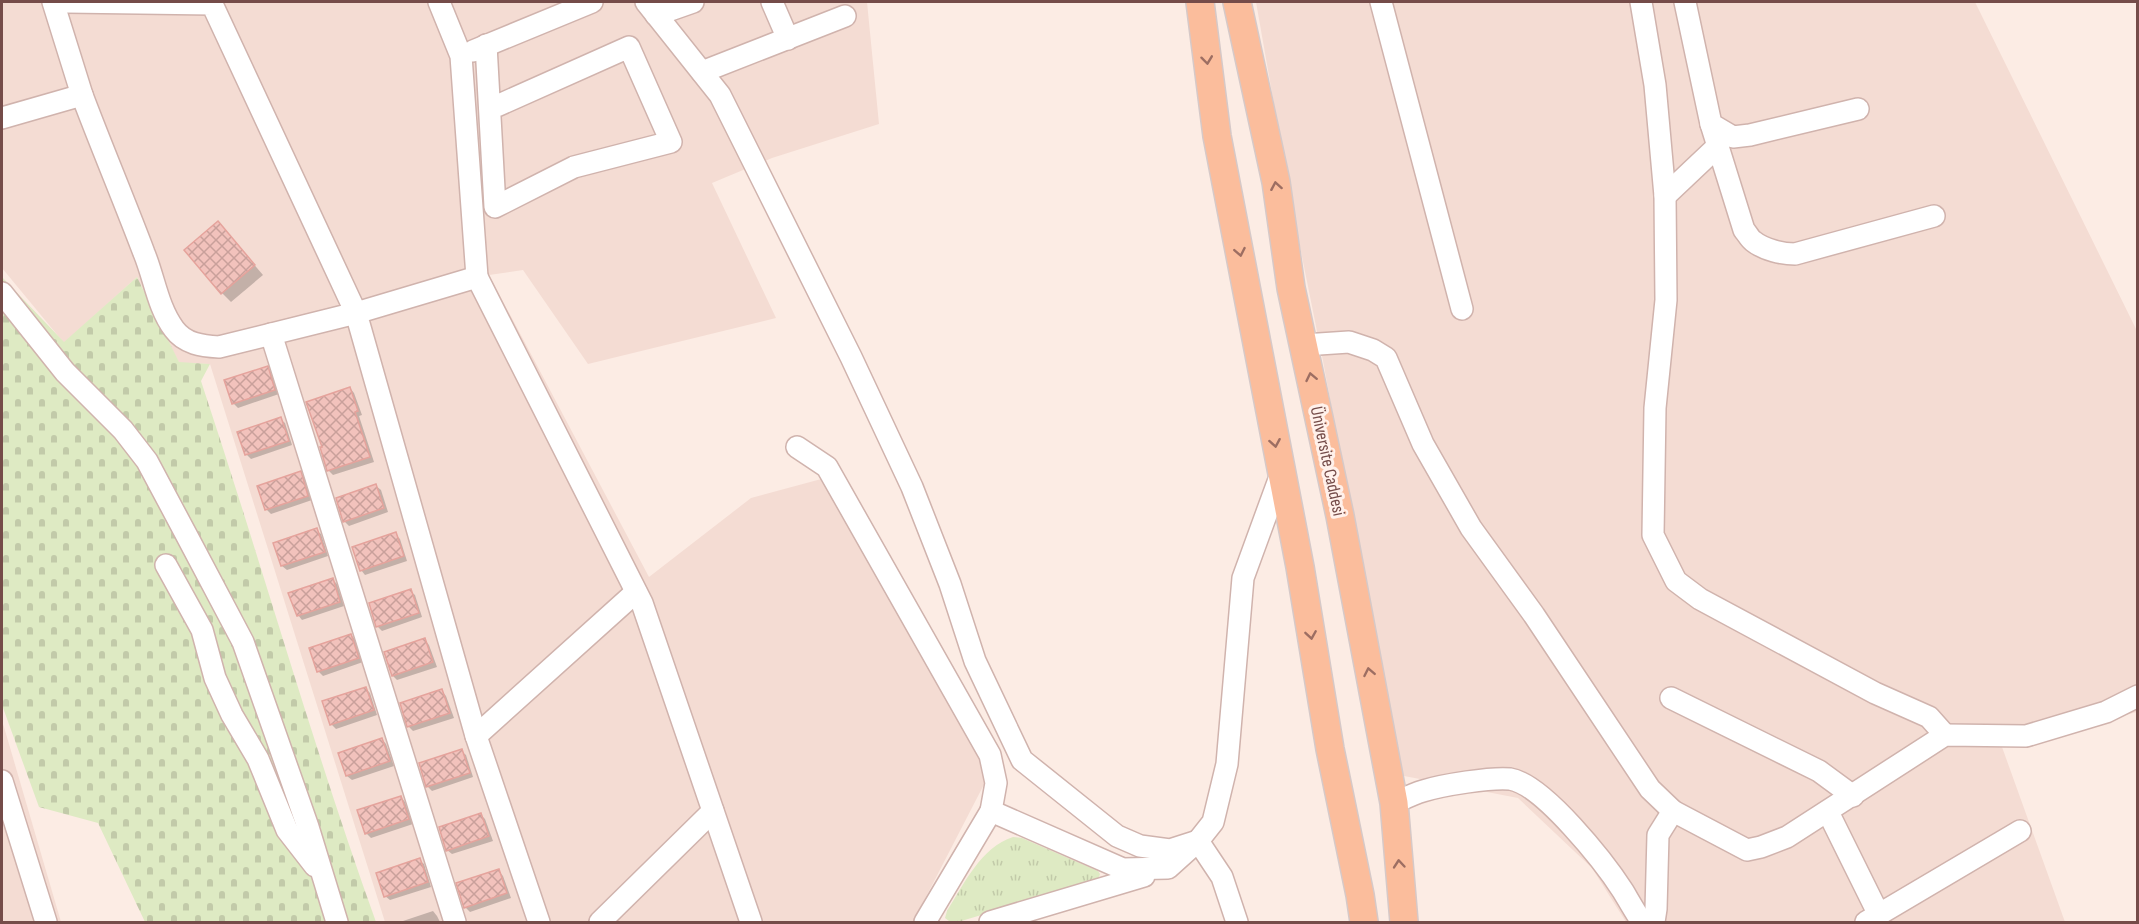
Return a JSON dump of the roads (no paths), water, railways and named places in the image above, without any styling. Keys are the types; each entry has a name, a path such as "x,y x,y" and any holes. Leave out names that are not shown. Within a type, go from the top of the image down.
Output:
{"main road":[{"path":"1200,2 1216,136 1236,227 1300,567 1329,749 1364,922"},
{"name":"Üniversite Caddesi","path":"1241,2 1276,182 1291,288 1342,528 1394,803 1404,922"}],"street":[{"path":"53,2 82,95 162,304 174,329 187,341 199,346 219,347 349,315 477,277"},
{"path":"66,2 218,3 273,146 349,315 476,736 539,922"},
{"path":"439,2 461,56 477,277 642,603 751,922"},
{"path":"461,56 592,2"},
{"path":"651,8 693,2"},
{"path":"772,2 788,39"},
{"path":"1381,2 1462,309"},
{"path":"1641,2 1655,85 1665,196 1666,300 1655,408 1653,535 1676,581 1700,600 1875,693 1929,717 1946,735"},
{"path":"1685,2 1711,124 1744,230 1753,242 1784,254 1796,254 1934,216"},
{"path":"651,8 720,95 852,357 912,486 950,584 975,661 1022,760 1117,836 1140,846 1170,850 1198,841"},
{"path":"702,72 845,16"},
{"path":"486,45 495,207 574,167 670,142 629,47 490,109"},
{"path":"2,118 82,95"},
{"path":"1711,124 1733,137 1858,109"},
{"path":"1665,196 1719,146"},
{"path":"2,293 65,372 123,430 147,461 243,642 308,826 337,922"},
{"path":"271,334 455,922"},
{"path":"1304,345 1349,342 1373,350 1386,358 1423,444 1471,528 1534,615 1650,789 1673,811 1747,850 1787,837 1946,735 2026,736 2106,712 2138,696"},
{"path":"797,447 827,467 990,755 996,783 991,811 925,922"},
{"path":"990,922 1168,868 1198,841 1214,822 1227,764 1243,578 1281,474"},
{"path":"166,565 202,630 215,678 232,715 258,759 287,830 323,876"},
{"path":"476,736 636,592"},
{"path":"1671,698 1819,771 1853,796"},
{"path":"1394,803 1424,790 1478,781 1510,779 1528,786 1566,820 1622,890 1642,922"},
{"path":"2,781 9,832 46,922"},
{"path":"600,922 713,811"},
{"path":"991,811 1123,869 1168,868"},
{"path":"1654,922 1658,835 1673,811"},
{"path":"1828,812 1873,919 2020,831"},
{"path":"1198,841 1222,877 1237,922"}]}
